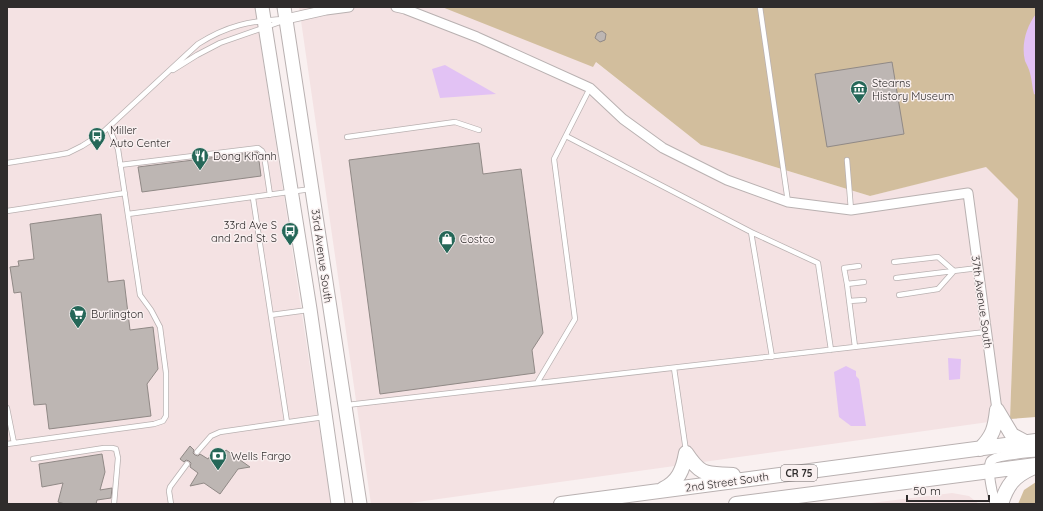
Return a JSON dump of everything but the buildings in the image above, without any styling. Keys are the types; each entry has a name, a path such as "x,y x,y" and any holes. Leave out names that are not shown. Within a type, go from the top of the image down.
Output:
{"main road":[{"name":"33rd Avenue South","path":"285,13 360,504"},
{"name":"33rd Avenue South","path":"265,18 310,309 338,504"},
{"path":"997,410 1012,434 1033,445"},
{"path":"980,449 993,432 997,410"},
{"name":"2nd Street South","path":"562,504 980,449 1033,445"},
{"path":"686,453 695,466 704,472 711,474 760,478"},
{"path":"659,491 674,482 679,476 686,453"},
{"path":"1001,504 1012,481 1018,475 1036,466"},
{"name":"2nd Street South","path":"736,504 1036,466"}],"street":[{"path":"285,13 349,7"},
{"path":"397,7 478,37 590,88 623,119 663,148 727,180 788,202 851,210"},
{"name":"37th Avenue South","path":"851,210 968,193 997,410"},
{"path":"995,504 989,471 991,462 994,459 1033,445"}],"lane":[{"path":"760,7 788,202"},
{"path":"7,163 68,153 95,138 109,128 198,44 214,34 249,22 285,13"},
{"path":"168,73 197,55 265,18 285,13"},
{"path":"537,383 575,318 554,159 590,88"},
{"path":"347,137 456,122 478,130"},
{"path":"7,444 154,424 163,421 166,416 166,373 160,327 151,310 140,295 118,149 109,128"},
{"path":"566,136 751,232 818,263 831,350"},
{"path":"120,165 258,148 264,155 270,195"},
{"path":"847,160 851,210"},
{"path":"128,214 312,189"},
{"path":"7,211 125,193"},
{"path":"253,198 287,422"},
{"path":"751,232 772,357"},
{"path":"894,262 938,257 954,271"},
{"path":"855,347 844,268 859,266"},
{"path":"896,278 978,268"},
{"path":"899,295 938,289 954,271"},
{"path":"846,284 864,282"},
{"path":"849,302 864,300"},
{"path":"271,315 310,309"},
{"path":"345,405 986,332"},
{"path":"674,368 686,453"},
{"path":"7,408 14,443"},
{"path":"197,452 215,434 225,430 326,417"},
{"path":"33,459 104,448 116,449 118,458 114,504"},
{"path":"171,504 169,491 170,487 186,464"}],"shaded area":[{"path":"7,7 255,7 331,504 7,504"},
{"path":"299,7 473,7 569,41 701,145 870,196 986,166 1018,199 1010,419 403,504 371,504"},
{"path":"442,7 1036,7 1036,417 1010,419 1018,199 986,167 870,196 701,145 596,62 593,67"},
{"path":"1036,14 1036,95 1034,94 1029,68 1025,61 1024,43 1027,30"},
{"path":"445,65 496,94 440,98 432,69"},
{"path":"948,358 961,359 960,379 949,380"},
{"path":"846,366 856,371 856,376 859,379 866,426 851,426 839,417 834,372"},
{"path":"1036,482 1036,504 1018,504 1024,490"},
{"path":"952,493 969,496 979,504 863,504"}],"place":[{"name":"Stearns History Museum","path":"859,104"},
{"name":"Miller Auto Center","path":"97,151"},
{"name":"Dong Khanh","path":"200,171"},
{"name":"33rd Ave S and 2nd St. S","path":"290,246"},
{"name":"Costco","path":"447,254"},
{"name":"Burlington","path":"78,329"},
{"name":"Wells Fargo","path":"218,471"}]}
